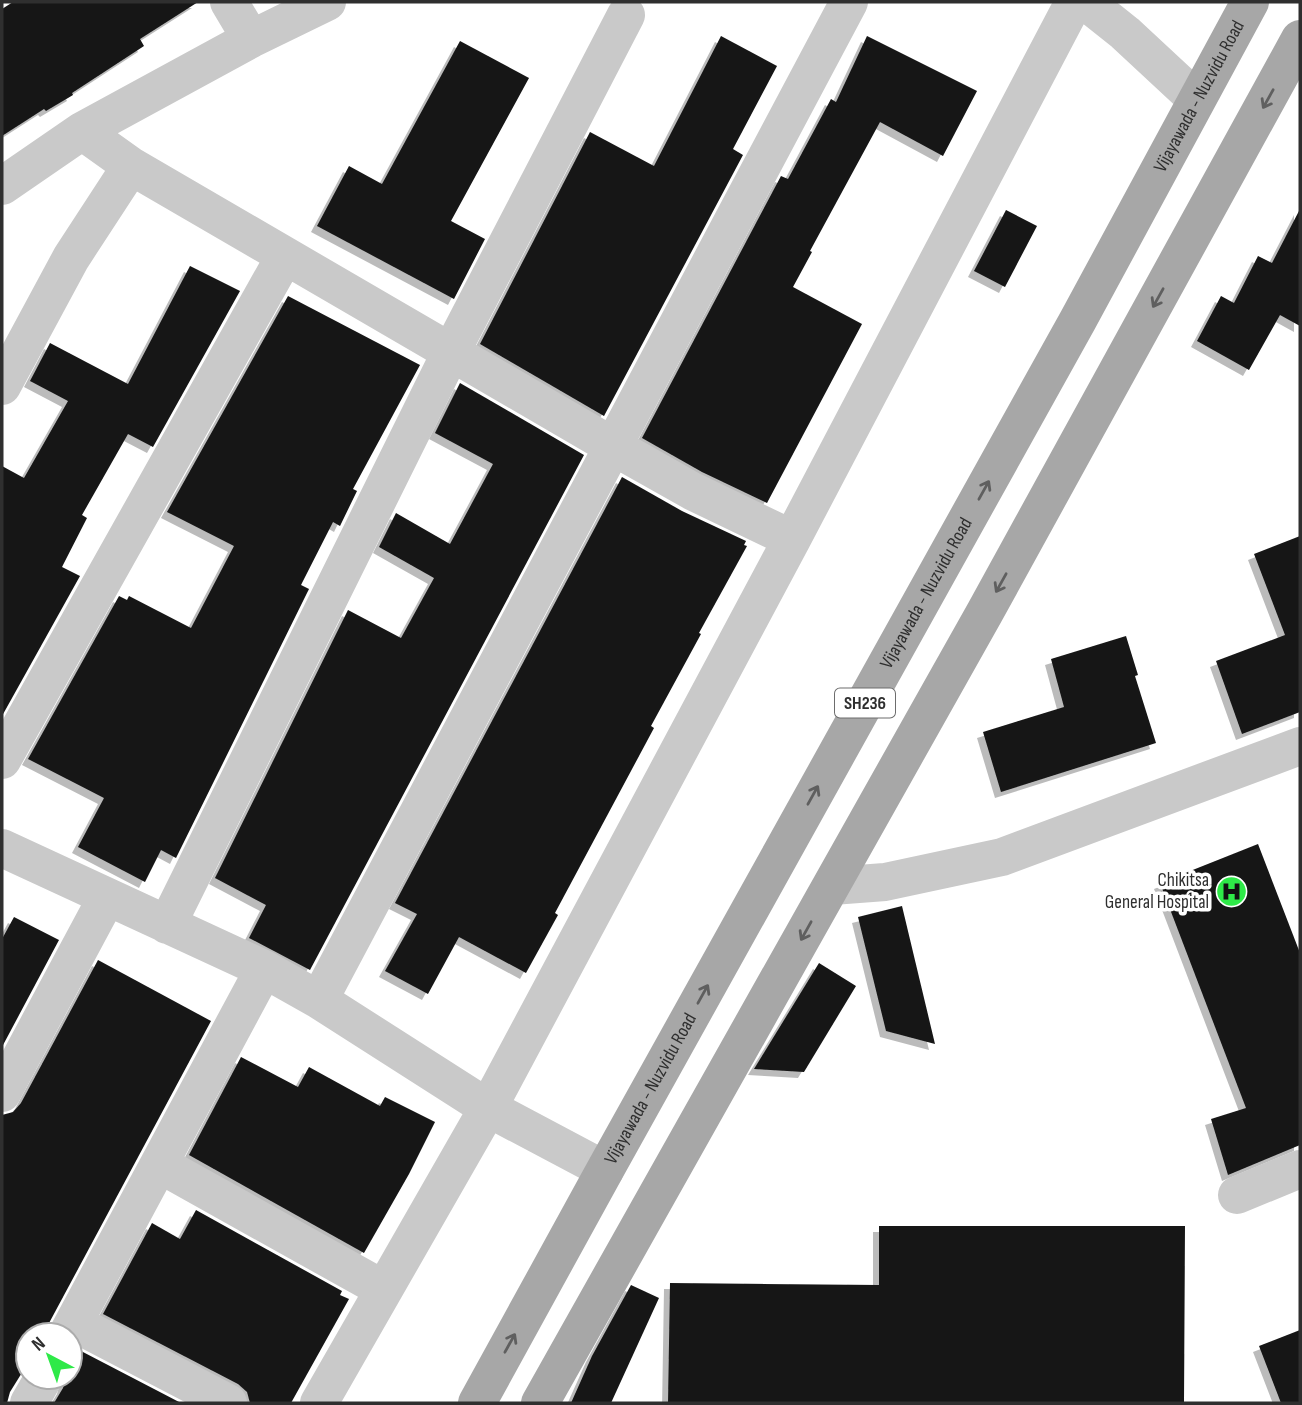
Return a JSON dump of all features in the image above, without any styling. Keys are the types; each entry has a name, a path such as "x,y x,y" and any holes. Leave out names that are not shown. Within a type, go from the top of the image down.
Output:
{"main road":[{"name":"Vijayawada - Nuzvidu Road","path":"477,1403 1078,320 1250,2"},
{"name":"SH236","path":"540,1403 832,886 1300,39"}],"street":[{"path":"229,2 251,39"},
{"path":"2,186 82,131 251,39 327,2"},
{"path":"319,1000 849,2"},
{"path":"319,1403 383,1289 497,1113 792,539 1084,4 1125,33 1196,99"},
{"path":"167,925 451,352 626,15"},
{"path":"82,131 131,166 614,447 692,491 792,539"},
{"path":"2,386 71,258 131,166"},
{"path":"2,760 285,256"},
{"path":"832,886 885,882 1002,857 1300,746"},
{"path":"2,848 264,970 319,1000 497,1113 605,1170"},
{"path":"2,1093 107,897"},
{"path":"74,1321 264,970"},
{"path":"159,1164 383,1289"},
{"path":"1237,1195 1300,1169"},
{"path":"84,1336 228,1403"}],"building":[{"path":"13,2 198,2 140,39 144,46 72,93 73,95 46,111 44,109 2,136 2,9"},
{"path":"721,36 777,66 733,149 743,155 604,416 480,344 590,132 654,166"},
{"path":"867,36 977,91 943,156 880,122 810,251 812,252 793,287 862,324 767,503 702,472 642,438 781,176 788,179 831,99 836,102"},
{"path":"460,41 529,78 451,221 485,239 454,299 317,226 349,166 382,184"},
{"path":"1300,209 1300,326 1280,315 1249,370 1197,341 1221,296 1234,303 1258,256 1272,263"},
{"path":"1006,210 1037,226 1005,287 974,271"},
{"path":"190,266 240,291 153,447 128,434 82,515 87,518 62,567 80,576 2,716 2,466 24,478 68,401 30,381 50,343 128,384"},
{"path":"288,296 420,365 353,489 357,491 340,526 333,522 301,585 309,589 176,858 161,850 145,882 78,847 104,798 28,759 119,596 127,600 129,596 191,628 234,546 167,512"},
{"path":"460,383 584,455 310,970 249,938 266,905 215,878 348,610 401,638 434,578 379,547 396,513 450,544 493,464 435,433"},
{"path":"622,477 682,511 746,541 744,545 747,546 699,633 701,634 651,726 654,728 526,973 459,937 428,994 385,971 417,914 395,903"},
{"path":"1300,536 1300,712 1242,734 1216,661 1285,635 1254,554"},
{"path":"1126,636 1138,675 1135,676 1156,743 1001,792 983,732 1064,707 1051,659"},
{"path":"1258,844 1300,953 1300,1145 1228,1175 1211,1119 1246,1108 1160,883"},
{"path":"902,906 935,1044 886,1031 858,917"},
{"path":"14,917 59,940 2,1047 2,939"},
{"path":"98,960 211,1021 50,1321 14,1321 14,1386 7,1403 2,1403 2,1115 13,1112 21,1103"},
{"path":"819,963 856,986 804,1072 754,1069"},
{"path":"241,1057 298,1087 309,1067 380,1106 385,1097 435,1122 364,1253 189,1155"},
{"path":"196,1210 342,1291 340,1295 349,1299 291,1403 250,1403 247,1392 238,1384 103,1314 152,1223 180,1239"},
{"path":"879,1226 1185,1226 1184,1403 668,1403 670,1283 879,1285"},
{"path":"631,1285 659,1298 611,1403 571,1403 592,1356"},
{"path":"1300,1330 1300,1403 1281,1403 1259,1346"},
{"path":"84,1353 181,1403 54,1403 61,1391 84,1391"}],"place":[{"name":"Chikitsa General Hospital","path":"1232,891"}]}
